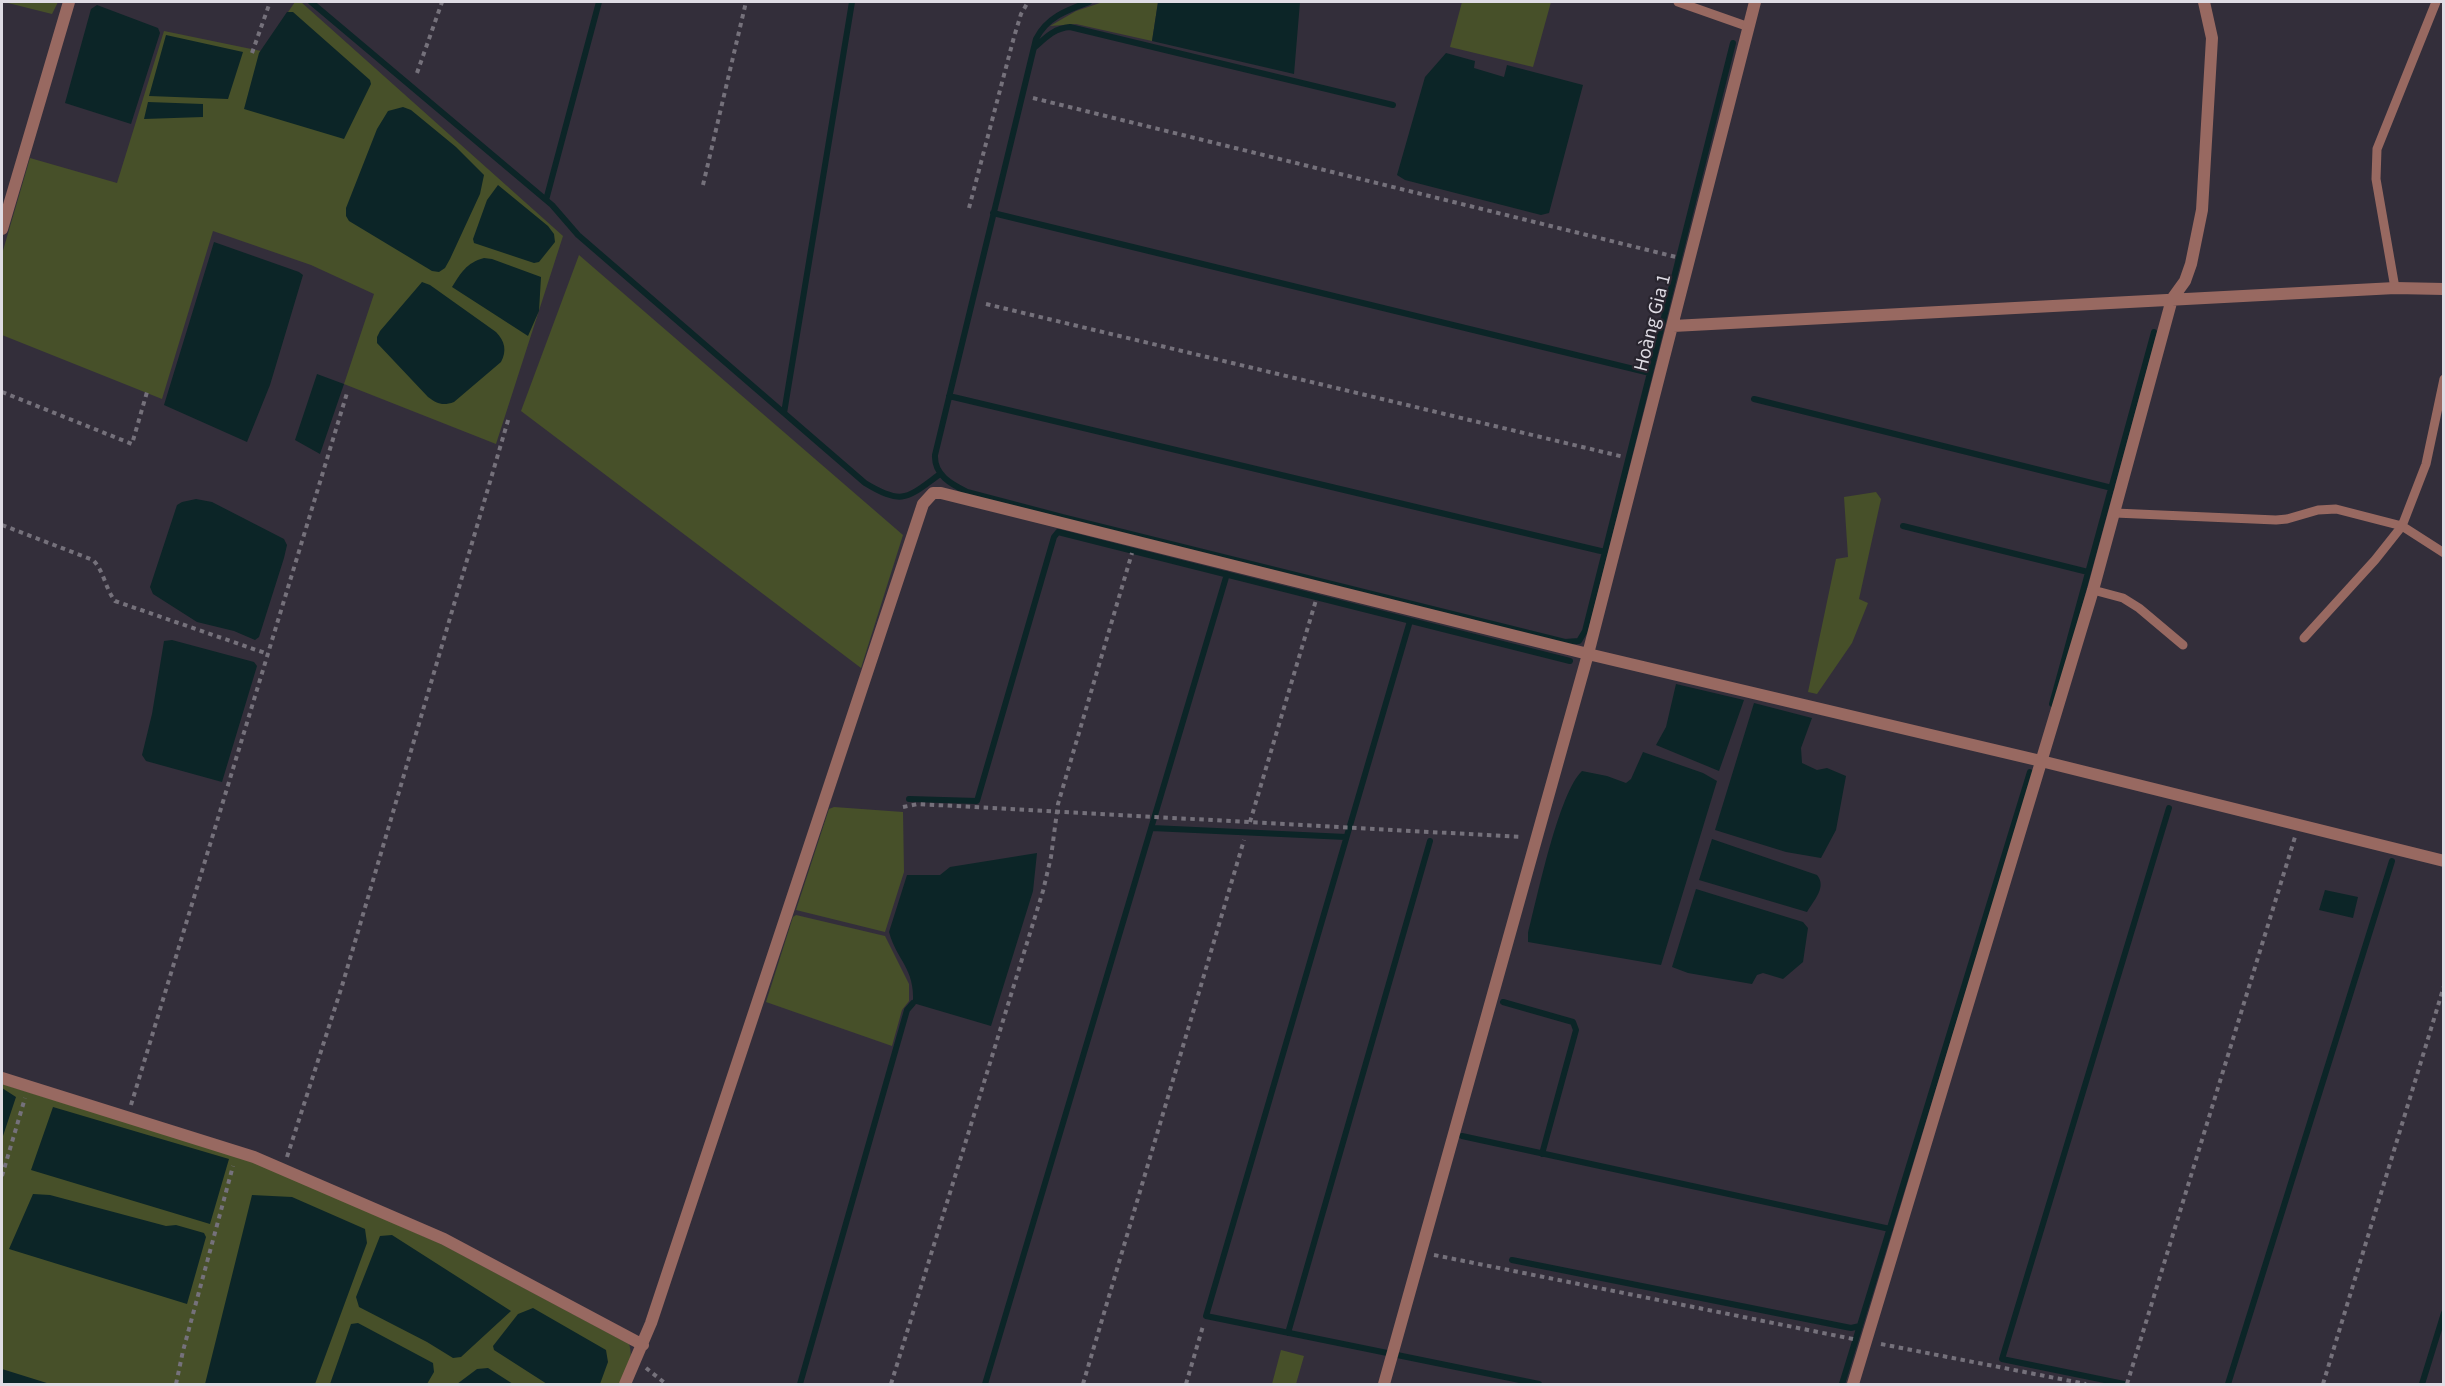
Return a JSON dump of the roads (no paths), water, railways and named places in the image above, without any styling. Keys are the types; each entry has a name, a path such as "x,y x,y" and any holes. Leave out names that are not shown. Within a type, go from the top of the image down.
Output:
{"street":[{"path":"2,229 69,2"},
{"name":"Hoàng Gia 1","path":"1384,1384 1588,654 1755,2"},
{"path":"1853,1384 2093,590 2172,299 2185,281 2191,264 2202,210 2211,38 2204,2"},
{"path":"1673,326 2395,288 2444,289"},
{"path":"625,1384 643,1345 927,498 933,493 941,493 1588,654 2041,761 2444,861"},
{"path":"2,1078 237,1150 283,1169 444,1239 643,1345"}],"lane":[{"path":"1678,2 1749,27"},
{"path":"2395,288 2376,178 2377,149 2436,2"},
{"path":"2304,638 2375,560 2402,526 2426,464 2444,379"},
{"path":"2115,513 2276,520 2318,510 2336,509 2402,526 2444,553"},
{"path":"2093,590 2122,598 2139,608 2183,645"}],"waterway":[{"path":"311,2 552,205 578,235 865,483 897,497 920,489 940,474"},
{"path":"546,200 599,2"},
{"path":"784,413 852,2"},
{"path":"1061,519 1062,517 967,492 940,473 935,462 935,455 1036,39 1052,20 1065,11 1089,2"},
{"path":"1034,48 1054,31 1070,27 1393,105"},
{"path":"1062,517 1565,642 1579,641 1585,631 1733,43"},
{"path":"993,213 1650,373"},
{"path":"2052,704 2154,332"},
{"path":"949,396 1605,552"},
{"path":"1754,399 2112,488"},
{"path":"1903,526 2088,572"},
{"path":"909,799 977,801 1054,537 1058,532 1570,661"},
{"path":"985,1384 1227,574"},
{"path":"1410,621 1206,1316 1539,1384"},
{"path":"1842,1384 2030,772"},
{"path":"2124,1384 2002,1359 2169,808"},
{"path":"1152,828 1346,837"},
{"path":"1288,1333 1430,841"},
{"path":"2228,1384 2392,861"},
{"path":"1503,1002 1573,1022 1576,1030 1542,1154"},
{"path":"800,1384 907,1010 913,1003"},
{"path":"1462,1136 1890,1229"},
{"path":"1512,1260 1851,1328 1860,1326"},
{"path":"2422,1384 2444,1313"}]}
